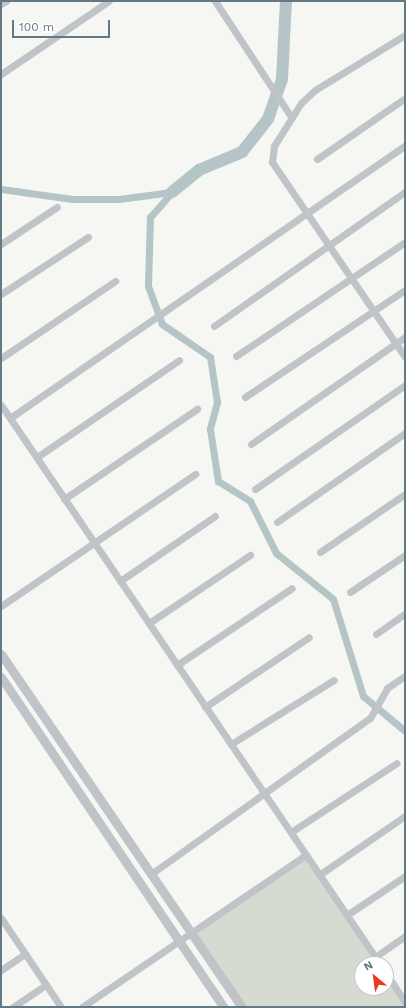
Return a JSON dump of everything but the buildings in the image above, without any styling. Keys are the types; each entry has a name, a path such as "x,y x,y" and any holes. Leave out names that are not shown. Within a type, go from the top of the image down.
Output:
{"street":[{"path":"1,4 6,1"},
{"path":"1,74 109,1"},
{"path":"215,1 290,115"},
{"path":"405,35 315,90 290,115 274,146 272,162 405,357"},
{"path":"317,159 405,98"},
{"path":"10,418 405,146"},
{"path":"214,326 405,192"},
{"path":"1,244 57,207"},
{"path":"1,294 88,236"},
{"path":"236,356 405,242"},
{"path":"1,358 115,281"},
{"path":"245,397 405,290"},
{"path":"251,444 405,337"},
{"path":"37,458 179,360"},
{"path":"255,489 405,385"},
{"path":"1,405 374,956"},
{"path":"64,498 197,409"},
{"path":"277,522 405,433"},
{"path":"1,606 93,541 195,474"},
{"path":"320,552 405,494"},
{"path":"120,581 215,516"},
{"path":"149,623 250,555"},
{"path":"350,592 405,555"},
{"path":"177,665 292,588"},
{"path":"376,634 405,614"},
{"path":"205,707 309,637"},
{"path":"1,654 242,1007"},
{"path":"1,676 224,1007"},
{"path":"151,874 370,718 387,688 405,676"},
{"path":"231,744 334,680"},
{"path":"290,832 397,763"},
{"path":"319,875 405,816"},
{"path":"82,1007 306,855"},
{"path":"347,916 405,876"},
{"path":"1,918 61,1007"},
{"path":"376,956 405,936"},
{"path":"1,970 25,954"},
{"path":"13,1007 46,985"},
{"path":"394,985 404,998"}],"shaded area":[{"path":"306,855 375,956 354,956 354,996 394,996 394,988 405,1007 242,1007 191,933"}],"waterway":[{"path":"172,192 199,170 242,152 268,119 282,79 286,1"},
{"path":"1,189 72,199 119,199 172,192 150,217 148,286 162,324 210,357 217,402 210,429 218,481 250,501 276,553 333,599 363,696 405,731"}]}
